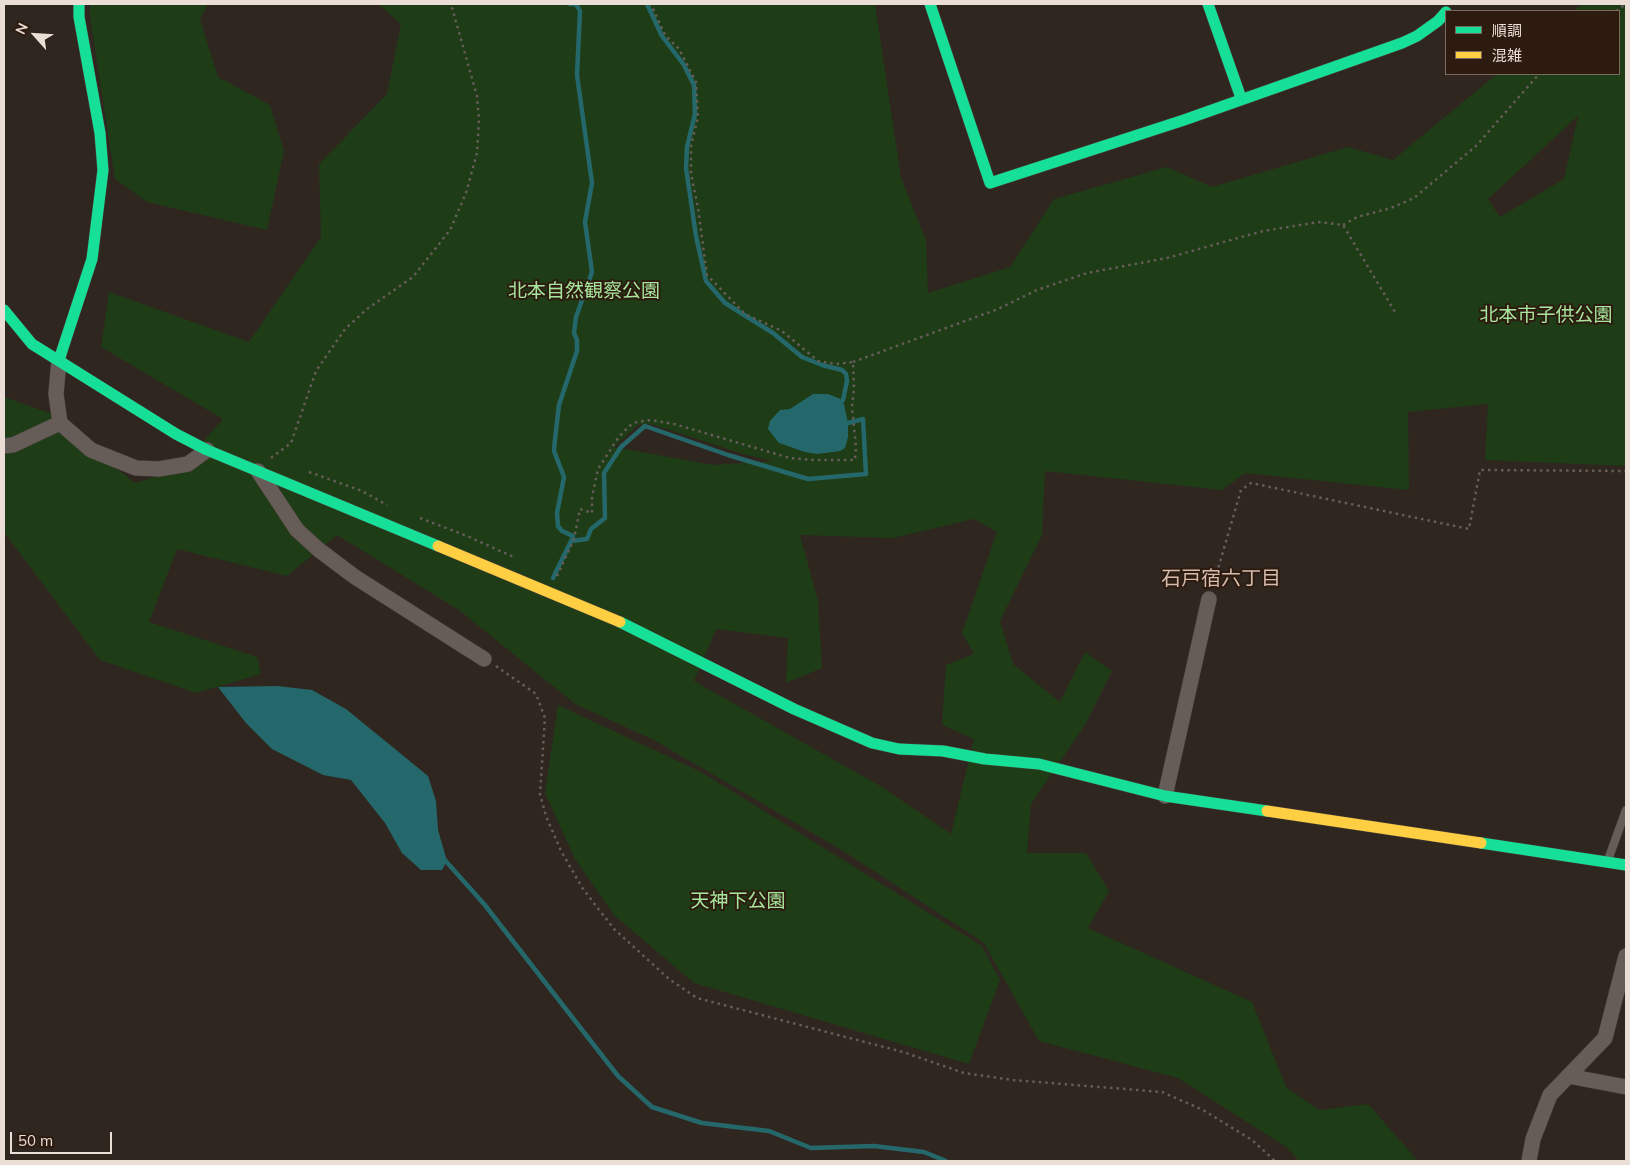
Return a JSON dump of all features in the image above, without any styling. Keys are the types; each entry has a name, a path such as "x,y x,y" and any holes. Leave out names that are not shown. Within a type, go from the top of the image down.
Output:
{"street":[{"path":"79,4 79,17 100,133 103,170 92,259 59,360 56,394 60,423 90,450 136,468 159,469 188,464 207,450"},
{"path":"930,4 990,183 1184,120 1402,43 1417,36 1445,14"},
{"path":"1208,4 1242,98"},
{"path":"4,310 32,344 176,434 207,450 262,465 616,620 733,676 794,709 872,743 899,749 943,750 984,759 1039,764 1165,796 1626,865"},
{"path":"4,446 13,445 60,423"},
{"path":"262,465 297,530 319,550 355,577 484,659"},
{"path":"1165,796 1209,598"},
{"path":"1529,1161 1533,1139 1550,1095 1605,1038 1626,956"},
{"path":"1568,1076 1626,1087"}],"lane":[{"path":"1608,862 1626,810"}],"path":[{"path":"262,465 291,443 316,371 345,329 367,310 413,277 450,230 463,198 477,153 480,120 477,96 451,4"},
{"path":"651,4 665,35 679,49 696,82 698,117 691,146 691,174 698,208 707,275 745,314 782,331 818,361 836,364 854,362 998,310 1037,290 1087,272 1167,258 1263,231 1319,222 1343,225 1357,217 1391,208 1414,198 1476,146 1538,75"},
{"path":"1343,225 1395,312"},
{"path":"553,578 555,579 574,539 580,509 592,513 592,497 601,463 618,438 629,426 637,422 651,420 674,424 790,458 855,460 856,448 852,408 854,362"},
{"path":"1209,598 1241,490 1251,483 1469,529 1480,470 1626,471"},
{"path":"306,472 336,480 362,490 388,505"},
{"path":"413,516 467,536 522,561"},
{"path":"484,659 536,694 545,718 540,794 546,816 561,851 583,889 614,929 668,979 697,998 903,1052 964,1073 1013,1080 1162,1092 1203,1110 1220,1120 1252,1140 1275,1161"}],"green space":[{"path":"90,4 208,4 200,19 218,77 270,105 284,151 267,230 147,202 115,179 90,17"},
{"path":"378,4 875,4 901,178 926,240 928,293 1010,267 1054,199 1167,167 1212,187 1348,147 1393,160 1496,75 1620,75 1620,10 1574,10 1582,4 1626,4 1626,466 1485,460 1488,404 1408,412 1409,490 1245,473 1222,490 1045,471 1042,535 1000,621 1013,664 1060,702 1085,652 1112,671 1085,725 1031,804 1027,853 1086,853 1109,891 1088,928 1252,1002 1286,1087 1319,1110 1368,1104 1418,1161 1299,1161 1286,1147 1178,1078 1039,1041 984,943 845,852 654,740 575,704 459,610 337,535 287,576 177,549 149,622 257,657 261,674 196,693 100,660 4,532 4,397 61,417 100,455 135,483 178,470 223,419 101,347 109,292 249,342 321,237 319,164 387,94 401,24","holes":["1578,116 1564,179 1500,217 1488,199","651,424 743,454 773,461 713,465 614,447 638,425","974,519 997,532 962,633 974,654 946,665 942,725 974,739 951,834 882,787 694,681 716,629 788,638 786,683 822,668 818,601 800,535 893,538"]},
{"name":"天神下公園","path":"558,705 701,772 982,946 1000,980 969,1064 694,983 614,915 575,859 545,793"}],"water":[{"path":"813,394 828,394 843,400 848,423 848,437 845,448 840,451 817,454 805,452 779,443 768,429 770,421 780,410 790,409"},
{"path":"277,686 312,690 346,709 428,776 436,801 438,830 447,861 442,870 421,870 402,853 385,823 351,780 323,775 272,749 246,723 218,687"}],"waterway":[{"path":"570,4 576,4 580,11 577,75 592,183 585,222 592,272 576,317 574,333 577,340 577,351 559,405 554,451 564,477 557,513 558,526 562,531 573,536 571,541"},
{"path":"647,4 662,36 684,65 694,85 695,114 687,147 686,168 696,236 706,281 725,303 773,333 802,357 842,370 846,374 847,381 843,400"},
{"path":"553,578 571,541 587,539 591,529 605,518 604,473 621,447 645,426 728,455 808,479 866,474 863,419 848,423"},
{"path":"443,858 484,904 618,1076 652,1107 702,1123 769,1131 811,1148 874,1146 924,1152 946,1161"}],"traffic: fast":[{"path":"59,360 92,259 103,170 100,133 79,17 79,4"},
{"path":"930,4 990,183 1184,120 1402,43 1417,36 1438,21 1445,13"},
{"path":"1208,4 1241,98"},
{"path":"4,310 32,344 176,434 207,450 438,546"},
{"path":"620,622 794,709 872,743 899,749 943,751 985,759 1039,764 1165,796 1267,811"},
{"path":"1481,843 1626,865"}],"traffic: slow":[{"path":"438,546 620,622"},
{"path":"1267,811 1481,843"}],"district":[{"name":"石戸宿六丁目","path":"1221,579"}],"park label":[{"name":"北本自然観察公園","path":"584,291"},
{"name":"北本市子供公園","path":"1546,315"}]}
